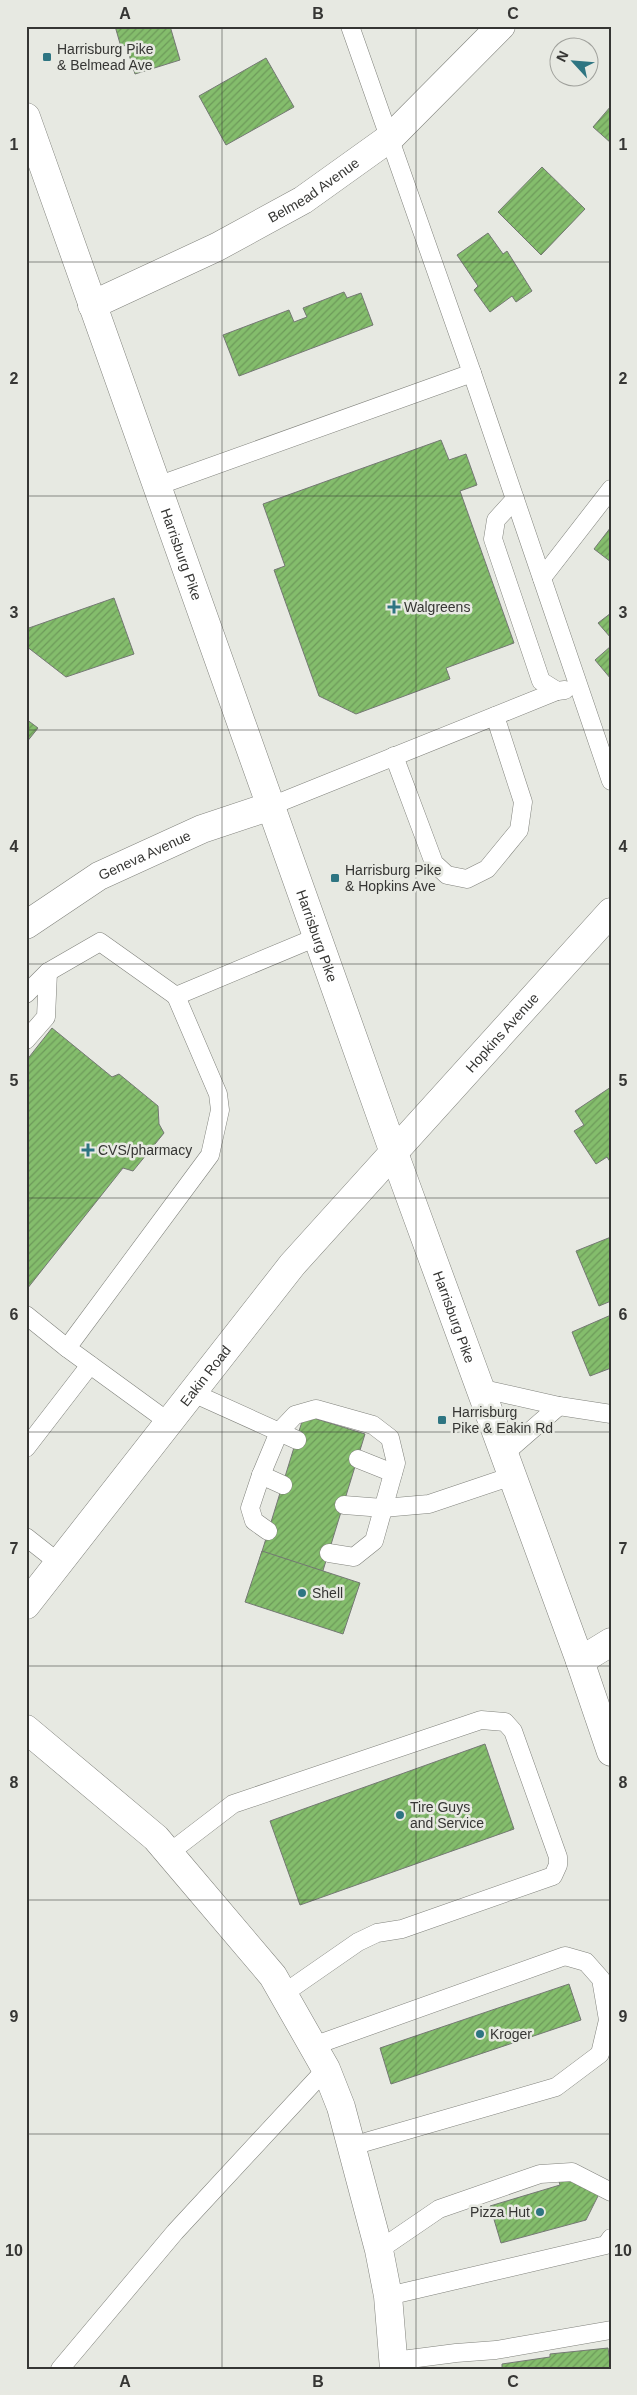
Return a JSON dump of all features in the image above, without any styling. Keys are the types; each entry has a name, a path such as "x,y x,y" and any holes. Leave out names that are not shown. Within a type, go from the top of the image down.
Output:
{"street":[{"name":"Belmead Avenue","path":"92,306 217,247 303,200 391,137 501,26"},
{"name":"Harrisburg Pike","path":"26,117 394,1153 580,1661 611,1752"},
{"name":"Geneva Avenue","path":"26,925 99,876 202,829 271,806"},
{"name":"Hopkins Avenue","path":"394,1153 611,912"},
{"name":"Eakin Road","path":"26,1605 292,1265 394,1153"},
{"path":"580,1661 611,1642"},
{"path":"26,1728 156,1838 272,1976 283,1994 319,2057 341,2107 379,2250 388,2296 394,2365"}],"lane":[{"path":"350,26 391,137 611,781"},
{"path":"157,486 472,373"},
{"path":"542,578 611,489"},
{"path":"515,499 496,520 493,539 541,681 557,692"},
{"path":"271,806 557,692 579,688"},
{"path":"394,756 434,863 448,875 467,878 487,869 518,830 523,802 495,716"},
{"path":"176,996 317,937"},
{"path":"26,994 48,972 100,942 176,996 218,1094 220,1110 210,1155 68,1348"},
{"path":"26,1040 46,1017 48,972"},
{"path":"26,1315 90,1365 170,1423"},
{"path":"26,1448 90,1365"},
{"path":"479,1388 559,1406 611,1414"},
{"path":"193,1393 296,1440"},
{"path":"344,1505 383,1508 429,1504 508,1465 559,1406"},
{"path":"268,1532 254,1521 250,1508 261,1474 279,1432 295,1415 316,1409 373,1425 390,1438 396,1463 374,1541 354,1557 329,1553"},
{"path":"358,1459 393,1472"},
{"path":"261,1474 283,1485"},
{"path":"26,1537 60,1563"},
{"path":"169,1853 233,1804 481,1720 505,1722 513,1731 558,1857 558,1865 553,1876 402,1929 371,1936 358,1942 283,1994"},
{"path":"60,2369 319,2057 565,1956 586,1962 601,1979 608,2020 600,2054 556,2087 352,2146"},
{"path":"379,2250 439,2209 540,2174 572,2172 611,2192"},
{"path":"388,2296 606,2246 611,2238"},
{"path":"394,2365 456,2353 496,2350 611,2330"}],"building":[{"path":"115,26 170,26 180,60 135,74 126,45 121,47"},
{"path":"266,58 294,107 226,145 199,96"},
{"path":"611,106 611,143 593,127"},
{"path":"542,167 585,209 541,255 498,212"},
{"path":"488,233 503,254 507,251 532,291 516,302 512,296 490,312 474,290 478,286 457,255"},
{"path":"344,292 347,298 361,293 373,325 239,376 223,335 289,310 294,322 307,317 303,308"},
{"name":"Walgreens","path":"441,440 449,460 466,454 477,485 460,491 514,643 446,668 450,679 356,714 319,696 274,570 285,566 263,504"},
{"path":"611,527 611,562 594,549"},
{"path":"114,598 134,654 66,677 26,646 26,629"},
{"path":"611,613 611,638 598,623"},
{"path":"611,646 611,679 595,660"},
{"path":"26,719 38,728 26,743"},
{"name":"CVS/pharmacy","path":"52,1028 112,1077 119,1074 158,1106 159,1124 164,1133 133,1171 123,1168 27,1289 26,1061"},
{"path":"611,1087 611,1163 607,1157 596,1164 574,1131 584,1125 575,1111"},
{"path":"611,1237 611,1301 599,1306 576,1251"},
{"path":"611,1315 611,1368 590,1376 572,1332"},
{"name":"Shell","path":"304,1415 365,1434 321,1577 260,1558"},
{"name":"Shell","path":"262,1551 360,1583 343,1634 245,1602"},
{"path":"485,1744 514,1829 300,1905 270,1821"},
{"name":"Kroger","path":"569,1984 581,2020 391,2084 380,2048"},
{"name":"Pizza Hut","path":"558,2178 574,2180 599,2194 586,2220 501,2243 490,2206 560,2185"},
{"path":"608,2348 611,2369 502,2369 502,2364 550,2357 550,2354"}],"place":[{"name":"Harrisburg Pike & Belmead Ave","path":"47,57"},
{"name":"Walgreens","path":"394,607"},
{"name":"Harrisburg Pike & Hopkins Ave","path":"335,878"},
{"name":"CVS/pharmacy","path":"88,1150"},
{"name":"Harrisburg Pike & Eakin Rd","path":"442,1420"},
{"name":"Shell","path":"302,1593"},
{"name":"Tire Guys and Service","path":"400,1815"},
{"name":"Kroger","path":"480,2034"},
{"name":"Pizza Hut","path":"540,2212"}]}
